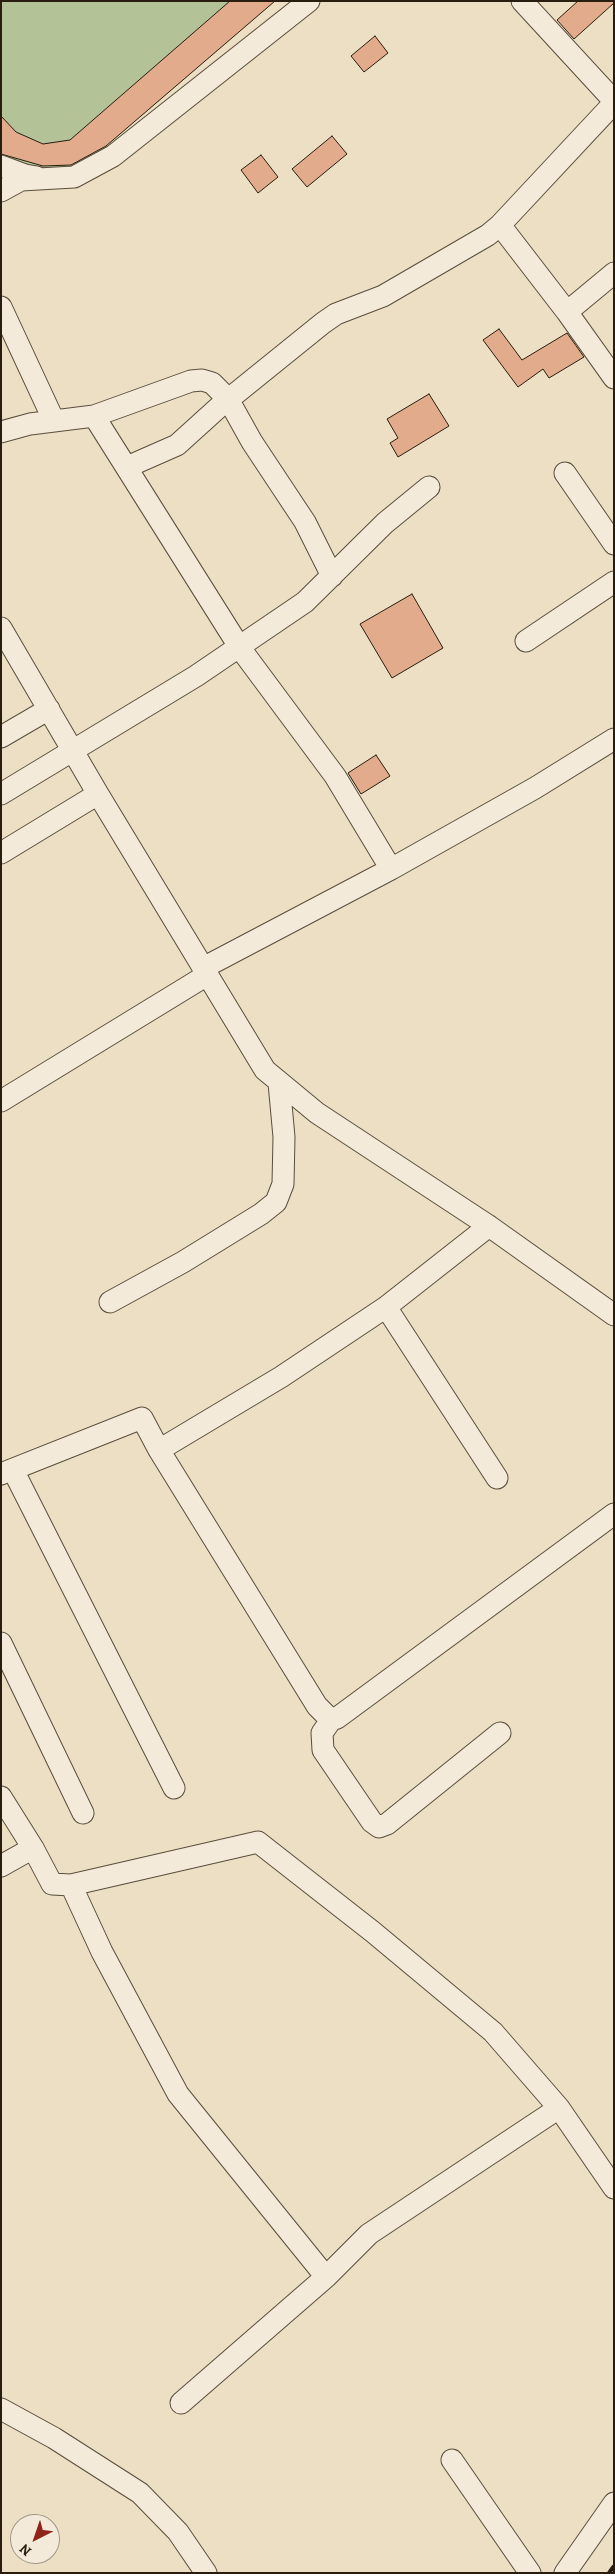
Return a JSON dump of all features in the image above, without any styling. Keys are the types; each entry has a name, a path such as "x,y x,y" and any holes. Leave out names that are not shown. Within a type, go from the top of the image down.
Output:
{"street":[{"path":"1,191 21,180 74,177 113,156 308,1"},
{"path":"127,467 177,445 228,400 323,322 336,314 383,296 471,245 500,225 614,102 529,4"},
{"path":"1,166 25,175 56,179"},
{"path":"500,225 567,312 614,378"},
{"path":"567,312 614,273"},
{"path":"1,307 54,421"},
{"path":"1,432 30,424 94,416 191,381 202,380 212,383 228,400 252,442 305,522 332,576"},
{"path":"94,416 240,648 335,776 391,869"},
{"path":"565,473 614,544"},
{"path":"1,794 73,752 240,648 304,602 385,523 429,488"},
{"path":"526,640 614,582"},
{"path":"3,635 265,1070 317,1113 489,1226 614,1315"},
{"path":"1,737 49,709"},
{"path":"2,1097 205,971 535,788 614,739"},
{"path":"1,853 98,794"},
{"path":"110,1302 199,1252 261,1214 276,1202 283,1184 284,1147 279,1082"},
{"path":"159,1450 281,1377 386,1307 489,1226"},
{"path":"386,1307 497,1478"},
{"path":"174,1788 7,1472 142,1418 159,1450 317,1706 331,1720"},
{"path":"500,1733 387,1824 379,1827 372,1822 323,1750 322,1733 331,1720 337,1718 614,1514"},
{"path":"1,1643 83,1813"},
{"path":"1,1797 33,1848 52,1884 70,1885 258,1842 373,1932 492,2032 559,2108 614,2188"},
{"path":"1,1866 33,1848"},
{"path":"70,1885 102,1952 178,2094 326,2277"},
{"path":"181,2403 326,2277 369,2234 559,2108"},
{"path":"1,2409 54,2438 140,2493 178,2532 206,2573"},
{"path":"452,2460 530,2573"},
{"path":"565,2573 614,2503"}],"green space":[{"path":"1,1 275,1 81,168 37,173 1,161"}],"building":[{"path":"230,1 275,1 106,146 71,165 43,166 1,154 1,116 16,132 43,144 70,140"},
{"path":"578,1 614,1 614,3 574,39 557,20"},
{"path":"375,36 388,53 364,72 351,56"},
{"path":"332,136 347,154 307,187 292,169"},
{"path":"261,155 278,177 258,193 241,170"},
{"path":"499,329 522,360 567,333 584,357 549,378 543,369 518,387 483,340"},
{"path":"429,394 449,426 398,457 390,443 398,438 387,419"},
{"path":"412,594 443,648 392,678 360,624"},
{"path":"376,755 390,776 361,794 348,773"}],"railway":[{"path":"609,2573 614,2566"}]}
